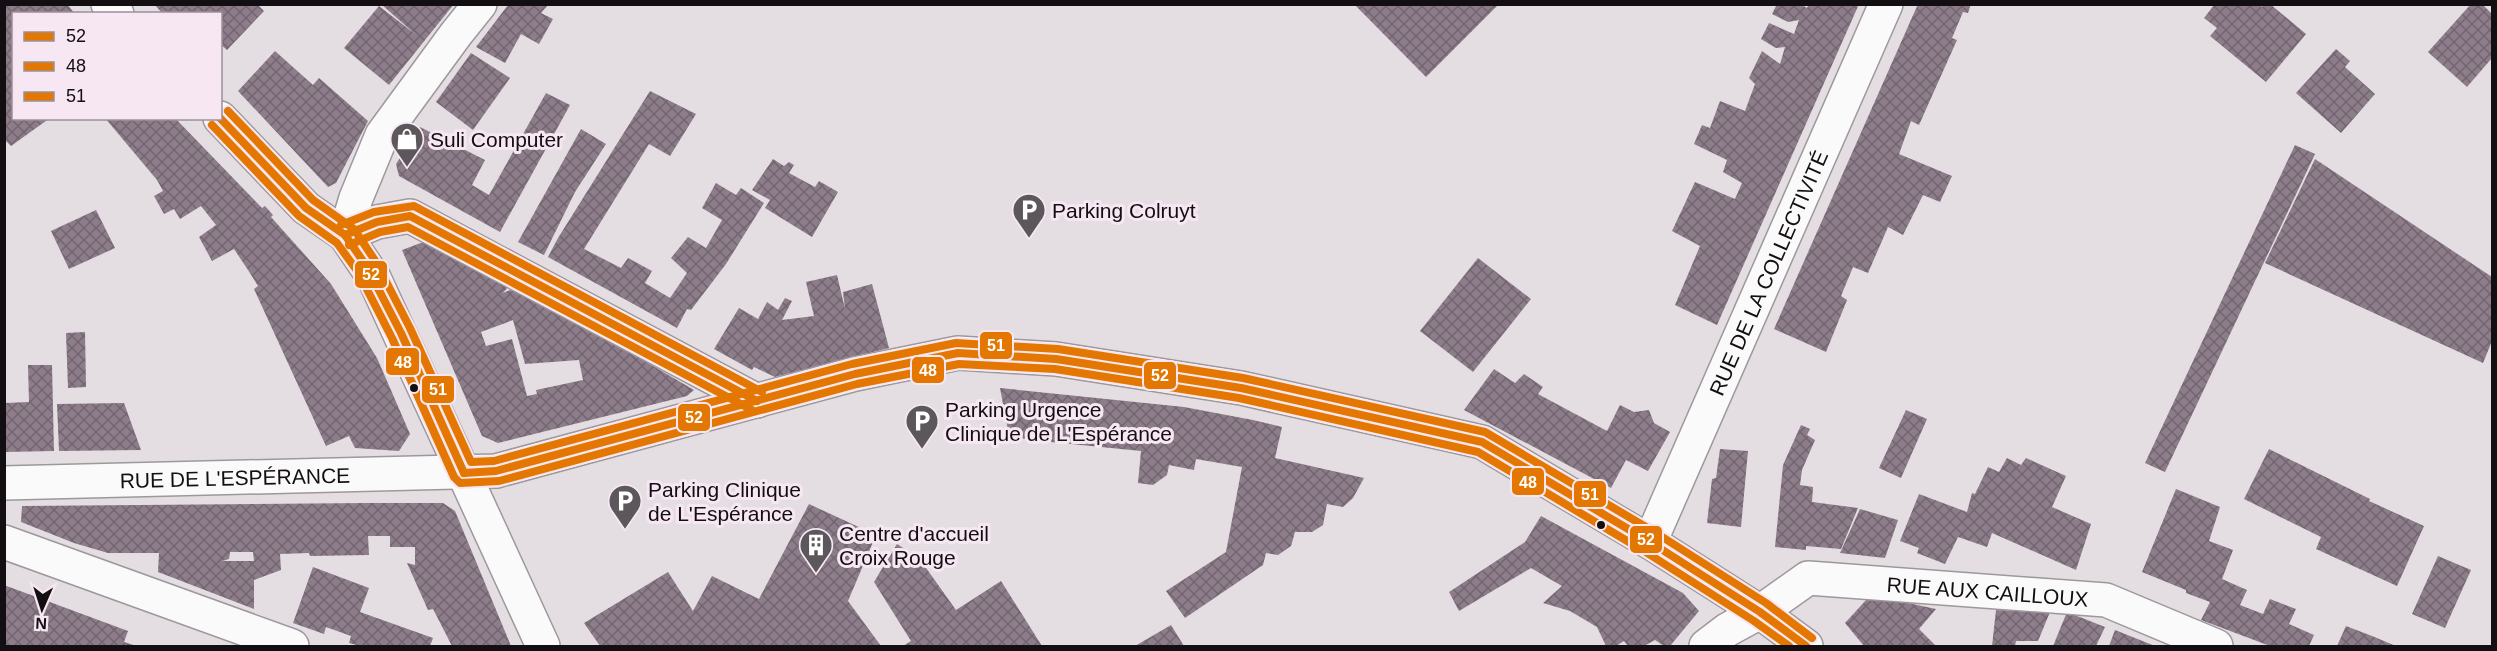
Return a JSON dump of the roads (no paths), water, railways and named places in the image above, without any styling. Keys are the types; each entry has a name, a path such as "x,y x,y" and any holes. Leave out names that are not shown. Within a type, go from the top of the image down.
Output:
{"street":[{"path":"345,236 356,198 382,135 480,4"},
{"name":"RUE DE LA COLLECTIVITÉ","path":"1650,542 1886,4"},
{"path":"222,120 306,208 345,236 374,278 543,646"},
{"path":"345,236 377,222 410,216 757,400"},
{"name":"RUE DE L'ESPÉRANCE","path":"4,483 496,471 855,374 958,353 1056,359 1241,388 1482,442 1650,542 1760,612 1806,646"},
{"path":"4,542 292,646"},
{"name":"RUE AUX CAILLOUX","path":"1706,646 1726,630 1760,612 1808,578 2106,600 2216,646"}],"place":[{"name":"Suli Computer","path":"407,168"},
{"name":"Parking Colruyt","path":"1029,239"},
{"name":"Parking Urgence Clinique de L'Espérance","path":"922,450"},
{"name":"Parking Clinique de L'Espérance","path":"625,530"},
{"name":"Centre d'accueil Croix Rouge","path":"816,574"}]}
